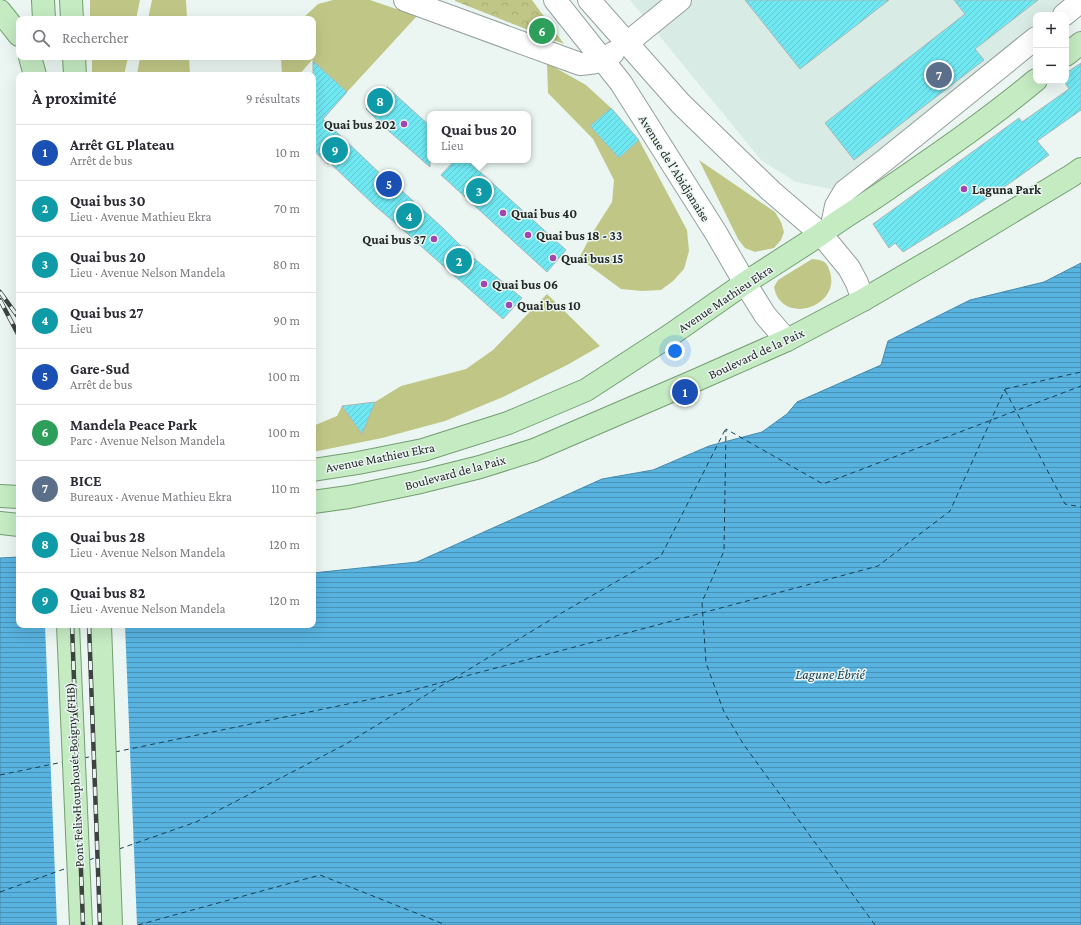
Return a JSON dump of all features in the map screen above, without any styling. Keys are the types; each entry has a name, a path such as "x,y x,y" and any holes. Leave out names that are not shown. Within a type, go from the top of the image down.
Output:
{"main road":[{"path":"43,0 44,16"},
{"path":"71,0 72,16"},
{"path":"405,0 580,64 604,60 680,0"},
{"name":"Avenue de l'Abidjanaise","path":"555,0 621,83 716,232 765,315 787,340"},
{"path":"590,0 681,104 771,191 827,229 857,283 862,300"},
{"path":"1068,12 1081,1"},
{"path":"0,11 16,31"},
{"path":"827,229 836,206 845,191 1033,40"},
{"path":"1069,53 1081,43"},
{"path":"31,60 34,72"},
{"path":"45,60 45,72"},
{"path":"74,60 75,72"},
{"name":"Avenue Mathieu Ekra","path":"316,470 423,450 508,422 586,390 868,202 1005,106 1033,83"},
{"name":"Boulevard de la Paix","path":"316,502 349,497 416,483 480,467 534,450 685,386 787,340 862,300 942,254 1081,169"},
{"path":"0,496 16,497"},
{"path":"0,523 16,525"},
{"name":"Pont Felix Houphouét Boigny (FHB)","path":"68,628 81,925"},
{"path":"100,628 111,925"}],"shaded area":[{"path":"630,0 1067,0 1052,12 1033,12 1033,27 836,190 796,182 761,160"}],"green space":[{"path":"90,0 140,0 137,16 90,16"},
{"path":"152,0 186,0 187,16 149,16"},
{"path":"333,0 370,0 417,16 347,92 312,60 316,60 316,16 305,16 318,4"},
{"path":"532,0 564,44 455,1"},
{"path":"92,60 127,60 125,72 92,72"},
{"path":"140,60 189,60 190,72 138,72"},
{"path":"281,60 312,60 302,72 282,72"},
{"path":"547,63 586,85 611,108 591,127 619,158 639,140 687,230 689,251 684,269 673,281 661,290 642,291 621,289 579,258 612,202 614,180 593,139 548,93"},
{"path":"699,160 775,212 781,222 784,232 781,240 774,248 755,252 745,248 738,239"},
{"path":"812,259 826,263 829,268 831,285 827,295 819,303 809,308 798,309 787,306 779,299 774,287 778,280"},
{"path":"547,294 600,346 569,364 503,397 445,421 382,438 316,451 316,425 337,416 342,406 362,434 375,402 401,386 466,369 493,350"}],"water":[{"name":"Lagune Ébrié","path":"1081,263 1081,925 0,925 0,558 16,557 16,628 316,628 316,573 417,562 602,479 653,470 709,446 762,432 787,414 797,402 881,365 888,341 970,300 1044,282"}],"pier":[{"path":"45,628 125,628 137,925 57,925"}],"building":[{"path":"745,0 889,0 800,69"},
{"path":"954,0 1038,0 975,49 984,60 854,160 825,123 965,14"},
{"path":"313,61 347,92 323,119 389,182 390,180 443,228 470,255 522,298 503,319 374,205 330,163 328,164 316,153 316,72 313,72"},
{"name":"Laguna Park","path":"1081,63 1081,110 1037,141 1049,155 967,212 903,252 895,243 889,248 873,224 1019,118 1022,122 1069,89 1066,84 1069,84 1069,71"},
{"path":"387,87 427,123 427,163 430,163 430,167 383,126 366,109"},
{"path":"611,108 639,140 619,158 590,126"},
{"path":"452,163 470,163 566,250 547,272 441,175"},
{"path":"375,402 362,434 342,406"}],"ferry route":[{"path":"1005,389 1081,372"},
{"path":"875,925 744,745 724,712 706,663 702,602 724,551 726,429 823,484 1081,386"},
{"path":"115,752 406,692 878,566 950,511 1005,389"},
{"path":"1005,390 1065,504 1081,507"},
{"path":"453,679 565,611 661,556 725,430"},
{"path":"119,849 196,822 346,744 449,681"},
{"path":"84,758 94,756"},
{"path":"0,775 63,762"},
{"path":"89,860 97,857"},
{"path":"0,892 67,868"},
{"path":"138,925 320,875 446,925"}],"railway":[{"path":"0,292 16,314"},
{"path":"0,300 16,330"},
{"path":"72,628 83,925"},
{"path":"89,628 100,925"}],"place":[{"name":"Mandela Peace Park","path":"542,31"},
{"name":"BICE","path":"939,75"},
{"name":"Quai bus 28","path":"380,101"},
{"name":"Quai bus 202","path":"404,124"},
{"name":"Quai bus 82","path":"335,150"},
{"name":"Gare-Sud","path":"389,184"},
{"name":"Laguna Park","path":"964,189"},
{"name":"Quai bus 20","path":"479,191"},
{"name":"Quai bus 40","path":"503,213"},
{"name":"Quai bus 27","path":"409,216"},
{"name":"Quai bus 18 - 33","path":"528,235"},
{"name":"Quai bus 37","path":"434,239"},
{"name":"Quai bus 15","path":"553,258"},
{"name":"Quai bus 30","path":"459,261"},
{"name":"Quai bus 06","path":"484,284"},
{"name":"Quai bus 10","path":"509,305"},
{"name":"Arrêt GL Plateau","path":"685,392"}]}
